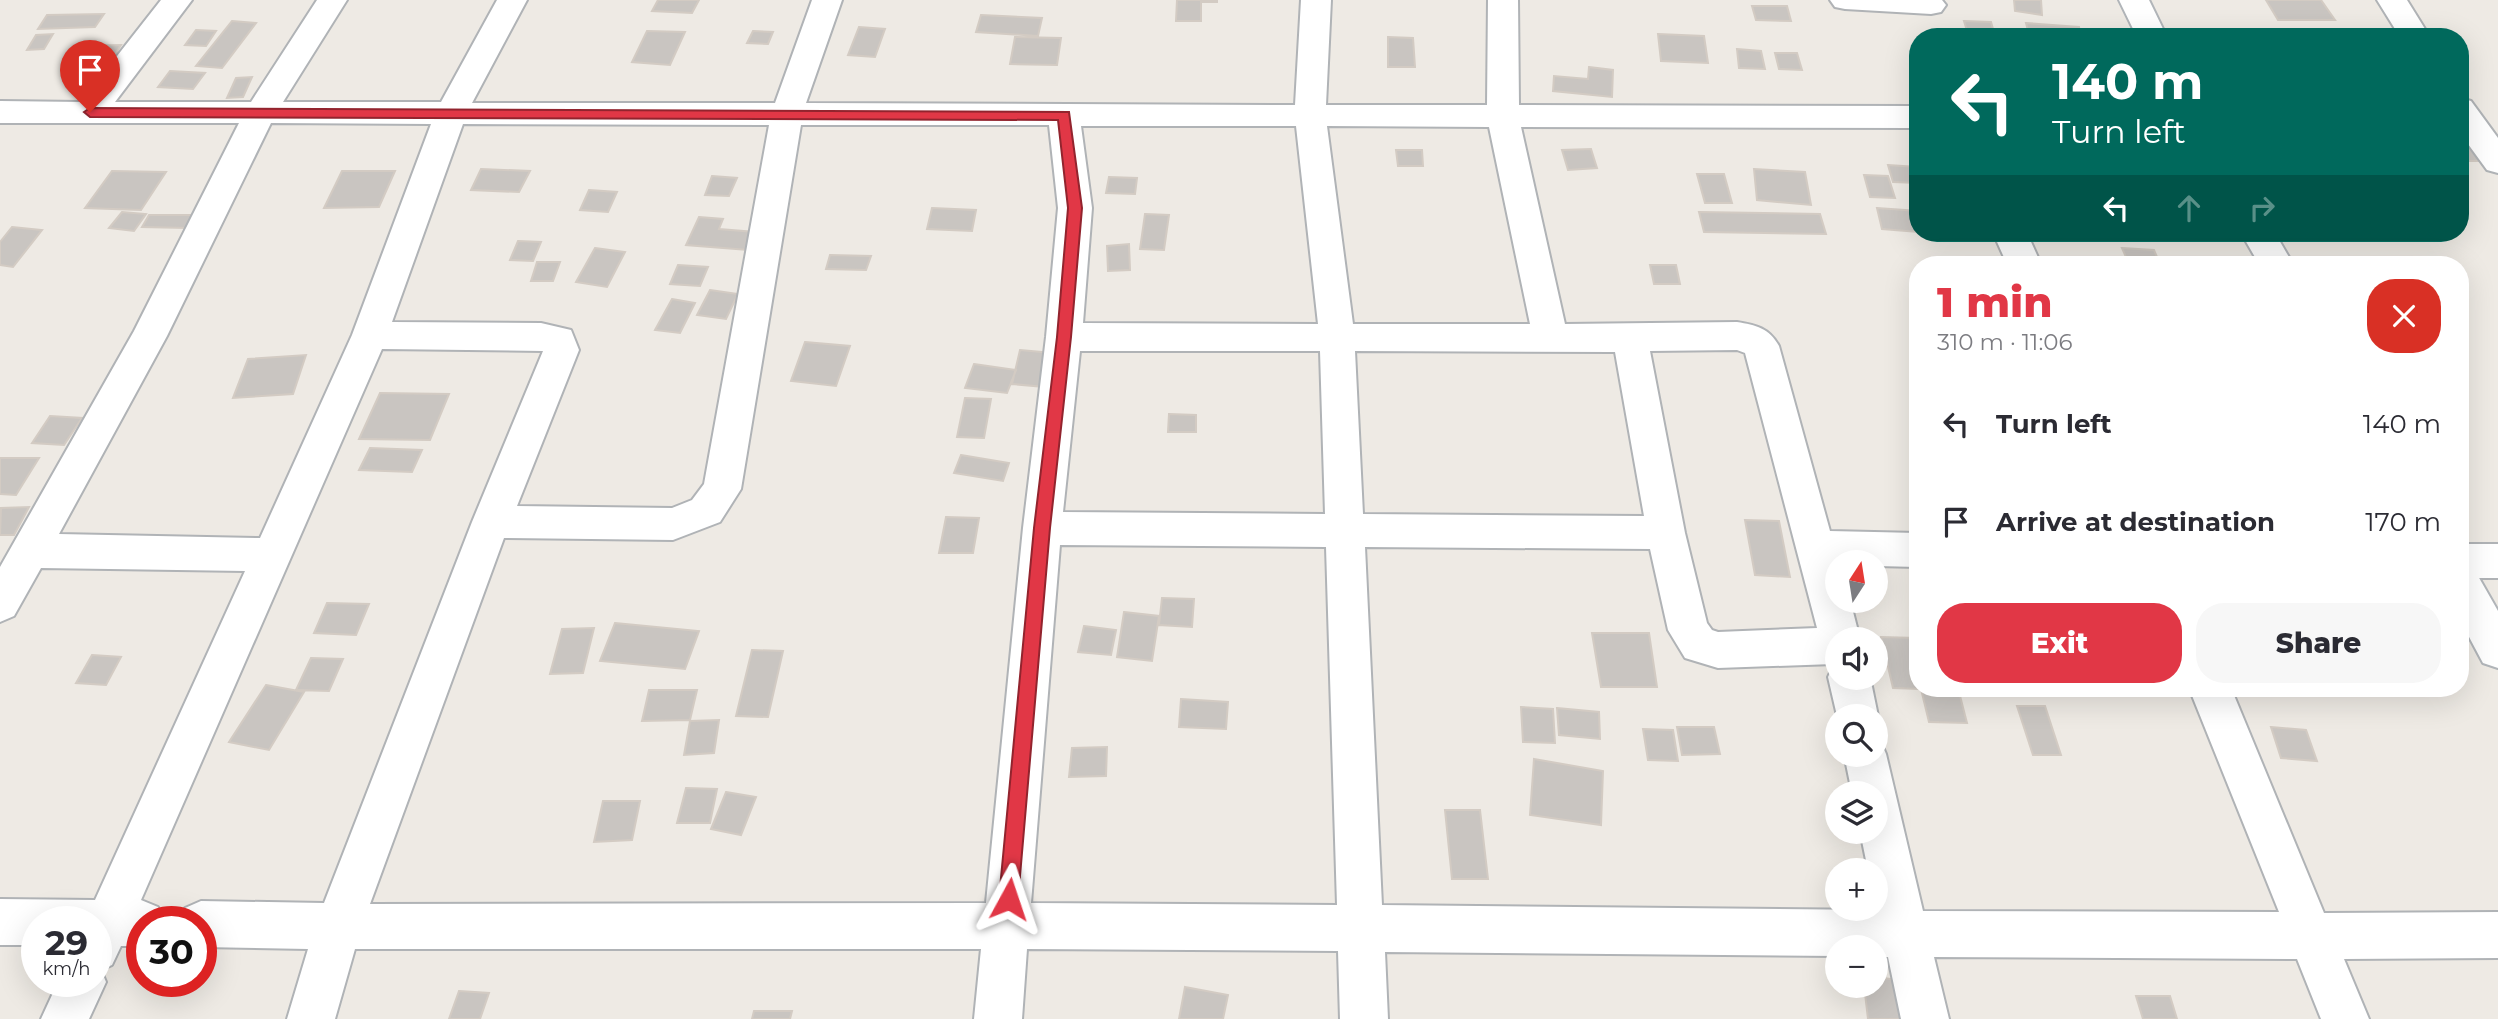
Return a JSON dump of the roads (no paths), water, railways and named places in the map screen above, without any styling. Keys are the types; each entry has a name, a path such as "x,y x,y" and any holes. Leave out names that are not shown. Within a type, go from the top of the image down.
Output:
{"street":[{"path":"90,112 177,0"},
{"path":"0,604 149,336 260,113 332,0"},
{"path":"0,922 116,931 270,555 370,335 451,113 512,0"},
{"path":"491,522 673,524 706,511 722,489 787,114 827,0"},
{"path":"1316,0 1310,116 1337,336 1364,1019"},
{"path":"1503,0 1503,116 1549,337"},
{"path":"1845,0 1930,2 1936,28"},
{"path":"2134,0 2148,28"},
{"path":"2392,0 2409,28"},
{"path":"0,112 1909,117"},
{"path":"998,1019 1042,528 1064,337 1075,208 1064,115"},
{"path":"2471,117 2498,162"},
{"path":"311,1019 338,928 491,522 561,350 558,340 541,337 370,335"},
{"path":"1064,337 1751,338 1761,346 1837,627"},
{"path":"1630,338 1666,533 1688,630 1699,645 1718,650 1825,646"},
{"path":"1042,528 1666,533"},
{"path":"1814,547 1909,550"},
{"path":"29,551 270,555"},
{"path":"2469,561 2498,561"},
{"path":"2469,597 2498,650"},
{"path":"2214,697 2344,1019"},
{"path":"1885,844 1925,1019"},
{"path":"217,924 338,928 1006,925 1904,934 2498,935"},
{"path":"65,1019 75,997"}]}
